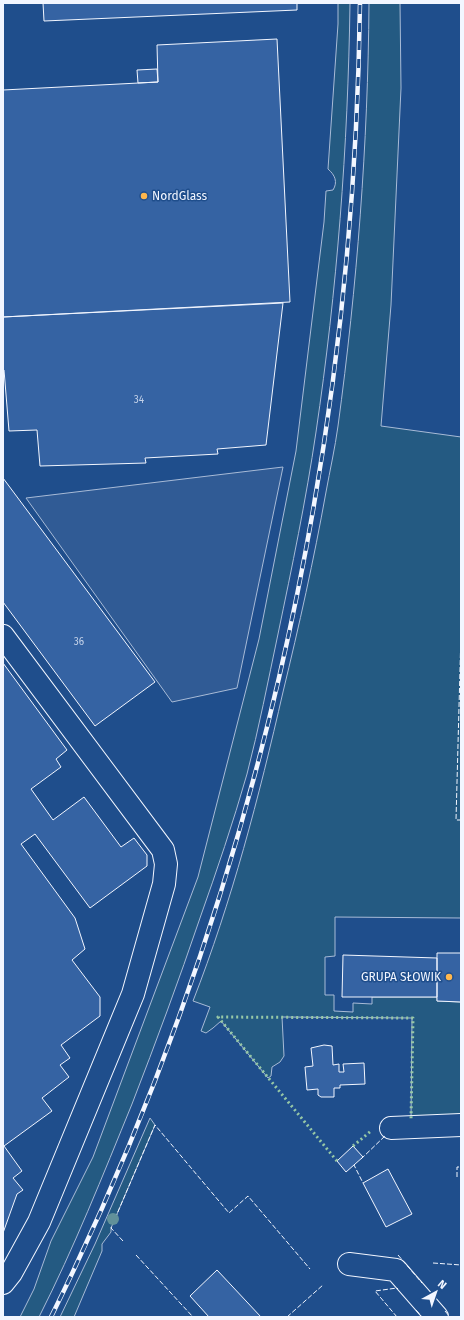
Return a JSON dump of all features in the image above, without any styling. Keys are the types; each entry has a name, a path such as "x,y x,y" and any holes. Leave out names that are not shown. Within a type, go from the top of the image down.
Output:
{"lane":[{"path":"3,636 163,850 166,864 164,884 158,909 133,994 39,1222 11,1273 3,1283"},
{"path":"391,1128 461,1125"},
{"path":"349,1264 396,1270 437,1317"}],"shaded area":[{"path":"338,3 350,3 349,57 344,165 330,325 316,432 294,559 247,774 213,882 184,964 141,1081 110,1158 76,1238 39,1317 20,1317 34,1289 51,1241 93,1157 198,877 259,639 296,451 324,222 326,191 333,190 335,187 334,176 328,169 338,24"},
{"path":"369,3 400,3 401,88 391,305 381,426 461,437 461,918 335,917 335,956 325,957 325,995 334,995 334,1011 353,1012 353,1003 372,1004 372,997 437,997 437,1001 461,1002 461,1119 411,1121 412,1018 282,1017 284,1056 280,1062 272,1067 271,1076 268,1078 221,1021 206,1033 201,1031 210,1007 193,1001 232,887 264,771 306,592 338,426 351,321 364,162"},
{"path":"283,467 237,688 172,702 26,498"},
{"path":"150,1118 155,1125 111,1228 111,1232 102,1244 102,1251 74,1317 60,1317 95,1244"}],"building":[{"path":"43,3 297,3 297,10 44,21"},
{"name":"NordGlass","path":"277,39 290,302 3,317 3,90 158,82 157,45"},
{"path":"157,69 158,82 138,83 137,70"},
{"path":"283,303 266,445 217,449 218,454 145,458 146,463 40,466 37,430 9,431 3,370 3,317"},
{"path":"3,478 155,682 95,726 3,602"},
{"path":"3,663 67,750 56,759 61,767 31,789 53,820 84,797 121,847 134,838 147,855 147,866 90,908 35,834 21,844 75,918 85,949 72,960 100,997 100,1016 61,1045 70,1058 60,1065 69,1077 42,1098 52,1111 4,1146 22,1171 13,1178 23,1190 17,1194 3,1233"},
{"name":"GRUPA SŁOWIK","path":"437,953 461,953 461,1002 437,1001"},
{"path":"343,955 437,958 437,997 342,997"},
{"path":"324,1045 332,1046 333,1065 339,1064 339,1072 344,1072 343,1064 364,1063 365,1084 340,1085 340,1088 334,1088 334,1097 321,1097 318,1095 318,1089 307,1090 305,1067 313,1066 311,1048"},
{"path":"353,1146 363,1157 346,1172 337,1161"},
{"path":"388,1169 412,1214 386,1227 363,1183"},
{"path":"217,1270 261,1317 209,1317 190,1296"}],"railway":[{"path":"51,1317 122,1162 184,1004 236,842 279,678 313,511 338,343 353,173 360,3"}],"hedge":[{"path":"337,1161 218,1017 413,1018 411,1119"},
{"path":"353,1146 371,1131"}],"fence":[{"path":"461,632 456,820 461,820"},
{"path":"123,1241 111,1228 155,1125 229,1213 248,1196 310,1269"},
{"path":"361,1159 386,1135"},
{"path":"355,1164 354,1165 363,1183"},
{"path":"457,1177 457,1167 461,1167"},
{"path":"136,1255 193,1317"},
{"path":"398,1255 422,1283"},
{"path":"433,1263 461,1265"},
{"path":"287,1317 323,1285"},
{"path":"397,1317 375,1291 398,1289"},
{"path":"416,1310 422,1317"},
{"path":"445,1311 450,1317"}],"place":[{"name":"NordGlass","path":"144,196"},
{"name":"GRUPA SŁOWIK","path":"449,977"}]}
